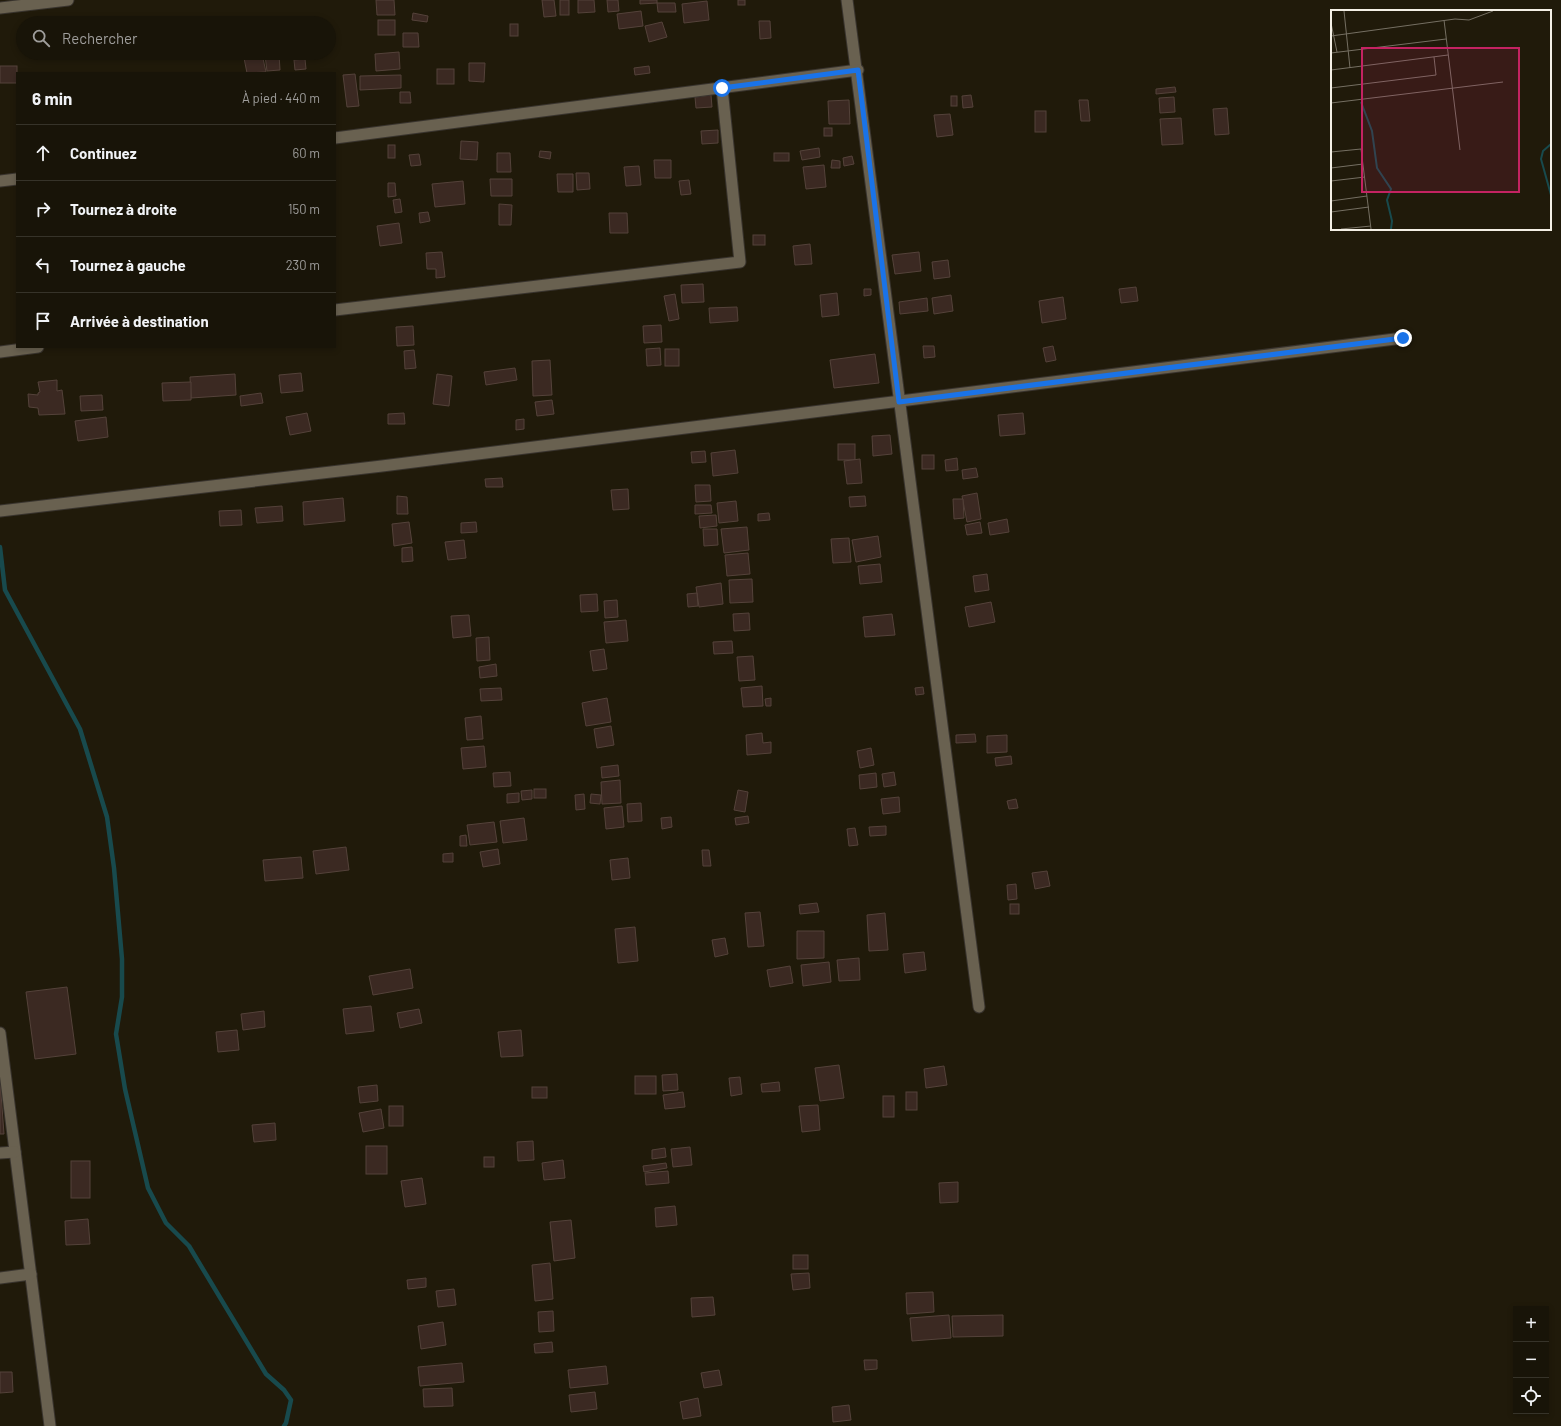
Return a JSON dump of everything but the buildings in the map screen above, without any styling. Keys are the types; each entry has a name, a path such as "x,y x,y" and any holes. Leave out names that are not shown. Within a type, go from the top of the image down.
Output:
{"street":[{"path":"0,8 68,0"},
{"path":"847,0 858,70 899,402 979,1007"},
{"path":"336,138 858,70"},
{"path":"336,310 740,262 722,88"},
{"path":"0,181 16,179"},
{"path":"0,511 382,466 1403,338"},
{"path":"0,352 30,348"},
{"path":"0,1032 50,1426"},
{"path":"0,1153 15,1152"},
{"path":"0,1278 31,1274"}],"waterway":[{"path":"0,547 5,590 80,729 107,817 114,868 122,959 122,997 116,1034 125,1089 148,1188 166,1223 189,1246 266,1374 284,1390 291,1400 284,1426"}],"route":[{"path":"722,88 858,70 899,402 1403,338"}]}
